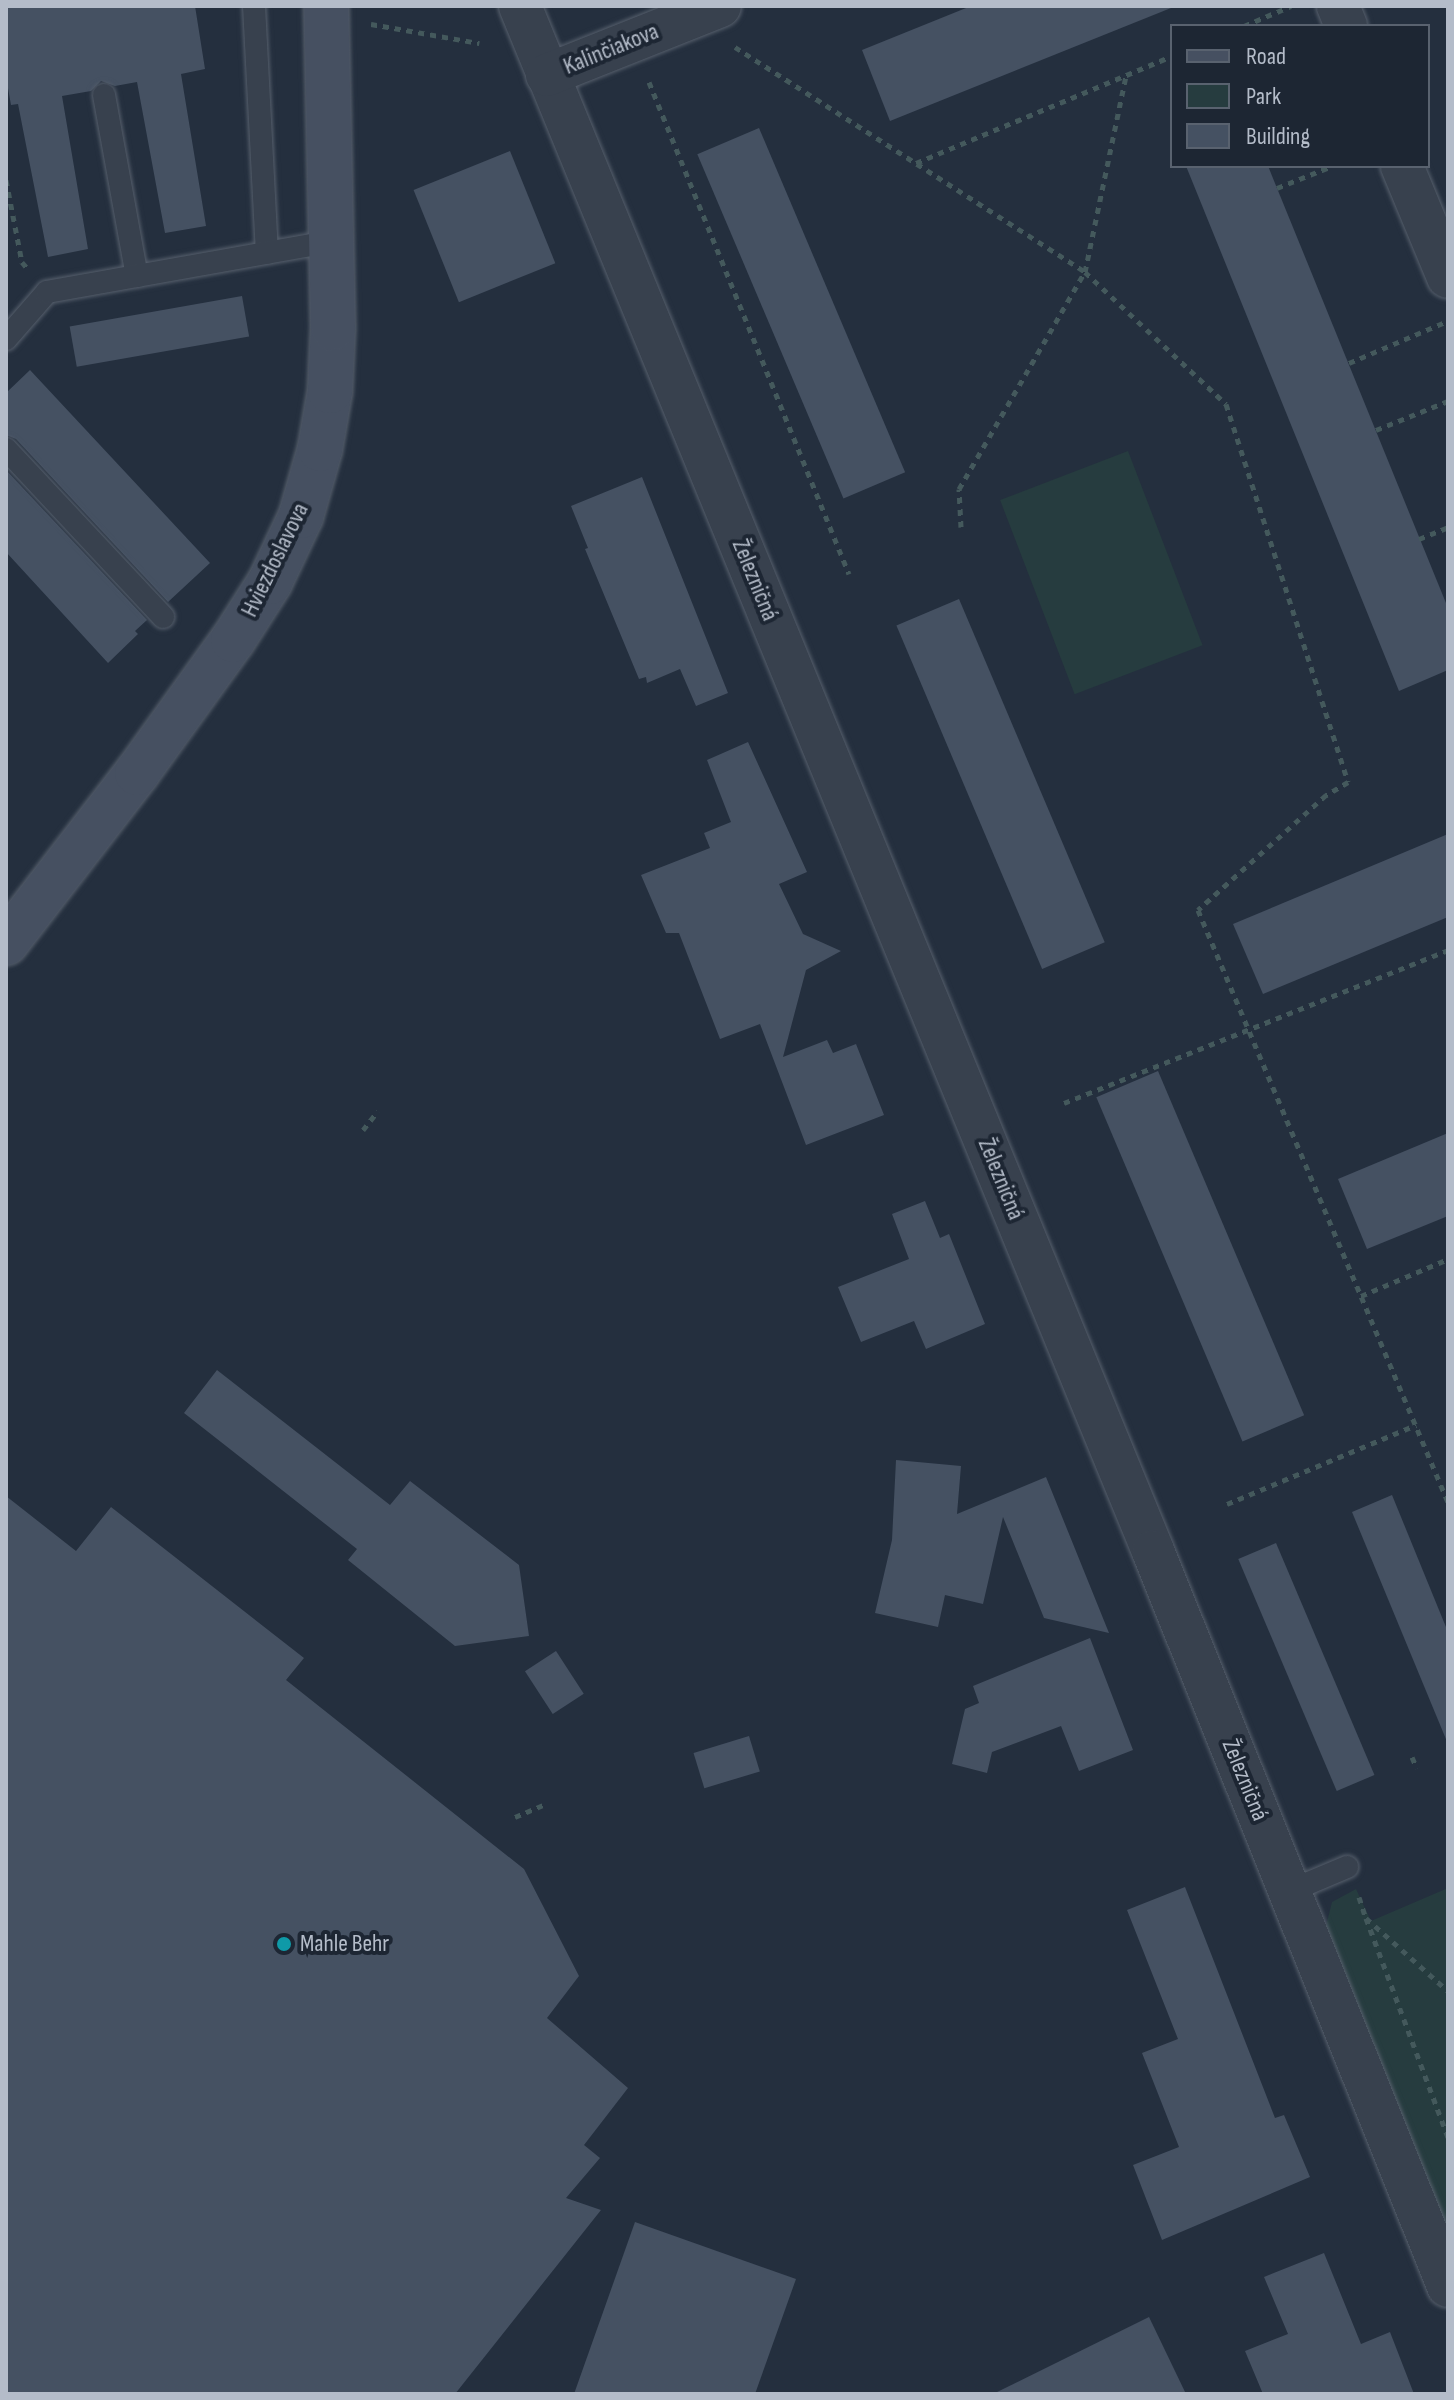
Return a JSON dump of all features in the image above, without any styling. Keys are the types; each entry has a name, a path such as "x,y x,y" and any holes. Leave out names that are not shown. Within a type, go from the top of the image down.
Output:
{"main road":[{"name":"Hviezdoslavova","path":"6,943 137,773 233,640 270,582 301,516 320,449 330,391 332,241 326,15"}],"street":[{"path":"520,6 547,75"},
{"name":"Kalinčiakova","path":"547,75 705,12"},
{"name":"Železničná","path":"547,75 575,134 1448,2286"},
{"path":"1403,168 1448,277"}],"lane":[{"path":"254,6 267,253"},
{"path":"104,95 137,276"},
{"path":"6,339 47,292 332,241"},
{"path":"6,449 163,617"},
{"path":"1290,1891 1347,1867"}],"path":[{"path":"1249,24 1291,6"},
{"path":"705,12 916,163 1085,272 1226,404 1348,782 1326,795 1198,910 1448,1502"},
{"path":"326,15 479,43"},
{"path":"916,163 1170,57"},
{"path":"961,527 959,489 1085,272 1126,76"},
{"path":"647,77 849,574"},
{"path":"1277,188 1318,168"},
{"path":"6,180 22,262 47,292"},
{"path":"1349,363 1445,322"},
{"path":"1376,430 1448,401"},
{"path":"1419,539 1448,527"},
{"path":"1064,1103 1448,950"},
{"path":"363,1130 378,1111"},
{"path":"1361,1296 1448,1259"},
{"path":"1227,1504 1416,1425"},
{"path":"1412,1757 1417,1768"},
{"path":"515,1817 543,1805"},
{"path":"1347,1867 1448,2137"},
{"path":"1366,1918 1448,1991"}],"green space":[{"path":"1128,451 1203,645 1075,694 1000,500"},
{"path":"1448,1888 1448,2238 1324,1934 1332,1902 1356,1889 1371,1921"}],"building":[{"path":"6,6 195,6 205,69 181,74 206,226 165,233 137,82 115,86 101,81 91,91 62,96 88,249 48,257 18,104 11,105 6,77"},
{"path":"971,6 1171,8 890,121 862,50"},
{"path":"759,128 905,472 843,498 697,154"},
{"path":"510,151 555,263 459,302 414,190"},
{"path":"1187,168 1269,168 1448,608 1448,670 1399,691"},
{"path":"242,296 249,336 77,367 70,326"},
{"path":"30,370 210,563 168,602 16,439 6,435 6,393"},
{"path":"6,470 147,620 135,631 138,634 108,663 6,552"},
{"path":"642,477 728,693 696,706 680,669 647,683 646,677 639,679 585,549 588,548 571,506"},
{"path":"959,599 1105,942 1042,969 896,626"},
{"path":"748,742 807,872 779,884 803,934 841,951 806,970 783,1057 827,1040 833,1053 856,1044 884,1115 806,1145 760,1024 720,1039 679,933 666,933 641,875 710,848 704,833 731,822 707,760"},
{"path":"1448,834 1448,917 1263,994 1233,924"},
{"path":"1158,1071 1304,1415 1242,1441 1096,1097"},
{"path":"1448,1133 1448,1216 1367,1249 1338,1179"},
{"path":"925,1201 940,1238 949,1234 985,1324 926,1349 914,1321 861,1342 838,1287 909,1259 892,1214"},
{"path":"217,1370 390,1505 410,1481 519,1565 529,1636 455,1646 348,1560 357,1549 184,1413"},
{"path":"896,1460 961,1466 957,1514 1046,1477 1109,1633 1044,1618 1003,1517 983,1604 945,1595 938,1627 875,1613 892,1540"},
{"path":"1392,1495 1448,1632 1448,1744 1352,1512"},
{"name":"Mahle Behr","path":"6,1496 76,1551 111,1507 304,1658 286,1680 524,1869 579,1976 547,2018 628,2088 584,2145 600,2158 566,2198 601,2210 455,2394 6,2394"},
{"path":"1276,1543 1374,1775 1337,1791 1238,1559"},
{"path":"1090,1638 1133,1750 1079,1771 1061,1726 992,1752 987,1773 952,1764 965,1709 979,1703 973,1686"},
{"path":"556,1651 584,1694 553,1714 525,1671"},
{"path":"749,1736 760,1771 704,1788 694,1753"},
{"path":"1185,1887 1275,2118 1284,2115 1310,2177 1162,2240 1133,2165 1179,2147 1142,2053 1178,2039 1127,1910"},
{"path":"635,2222 796,2279 755,2394 574,2394"},
{"path":"1324,2253 1361,2344 1390,2332 1414,2394 1263,2394 1245,2351 1288,2334 1264,2277"},
{"path":"1149,2317 1186,2394 993,2394"}],"place":[{"name":"Mahle Behr","path":"284,1944"}]}
